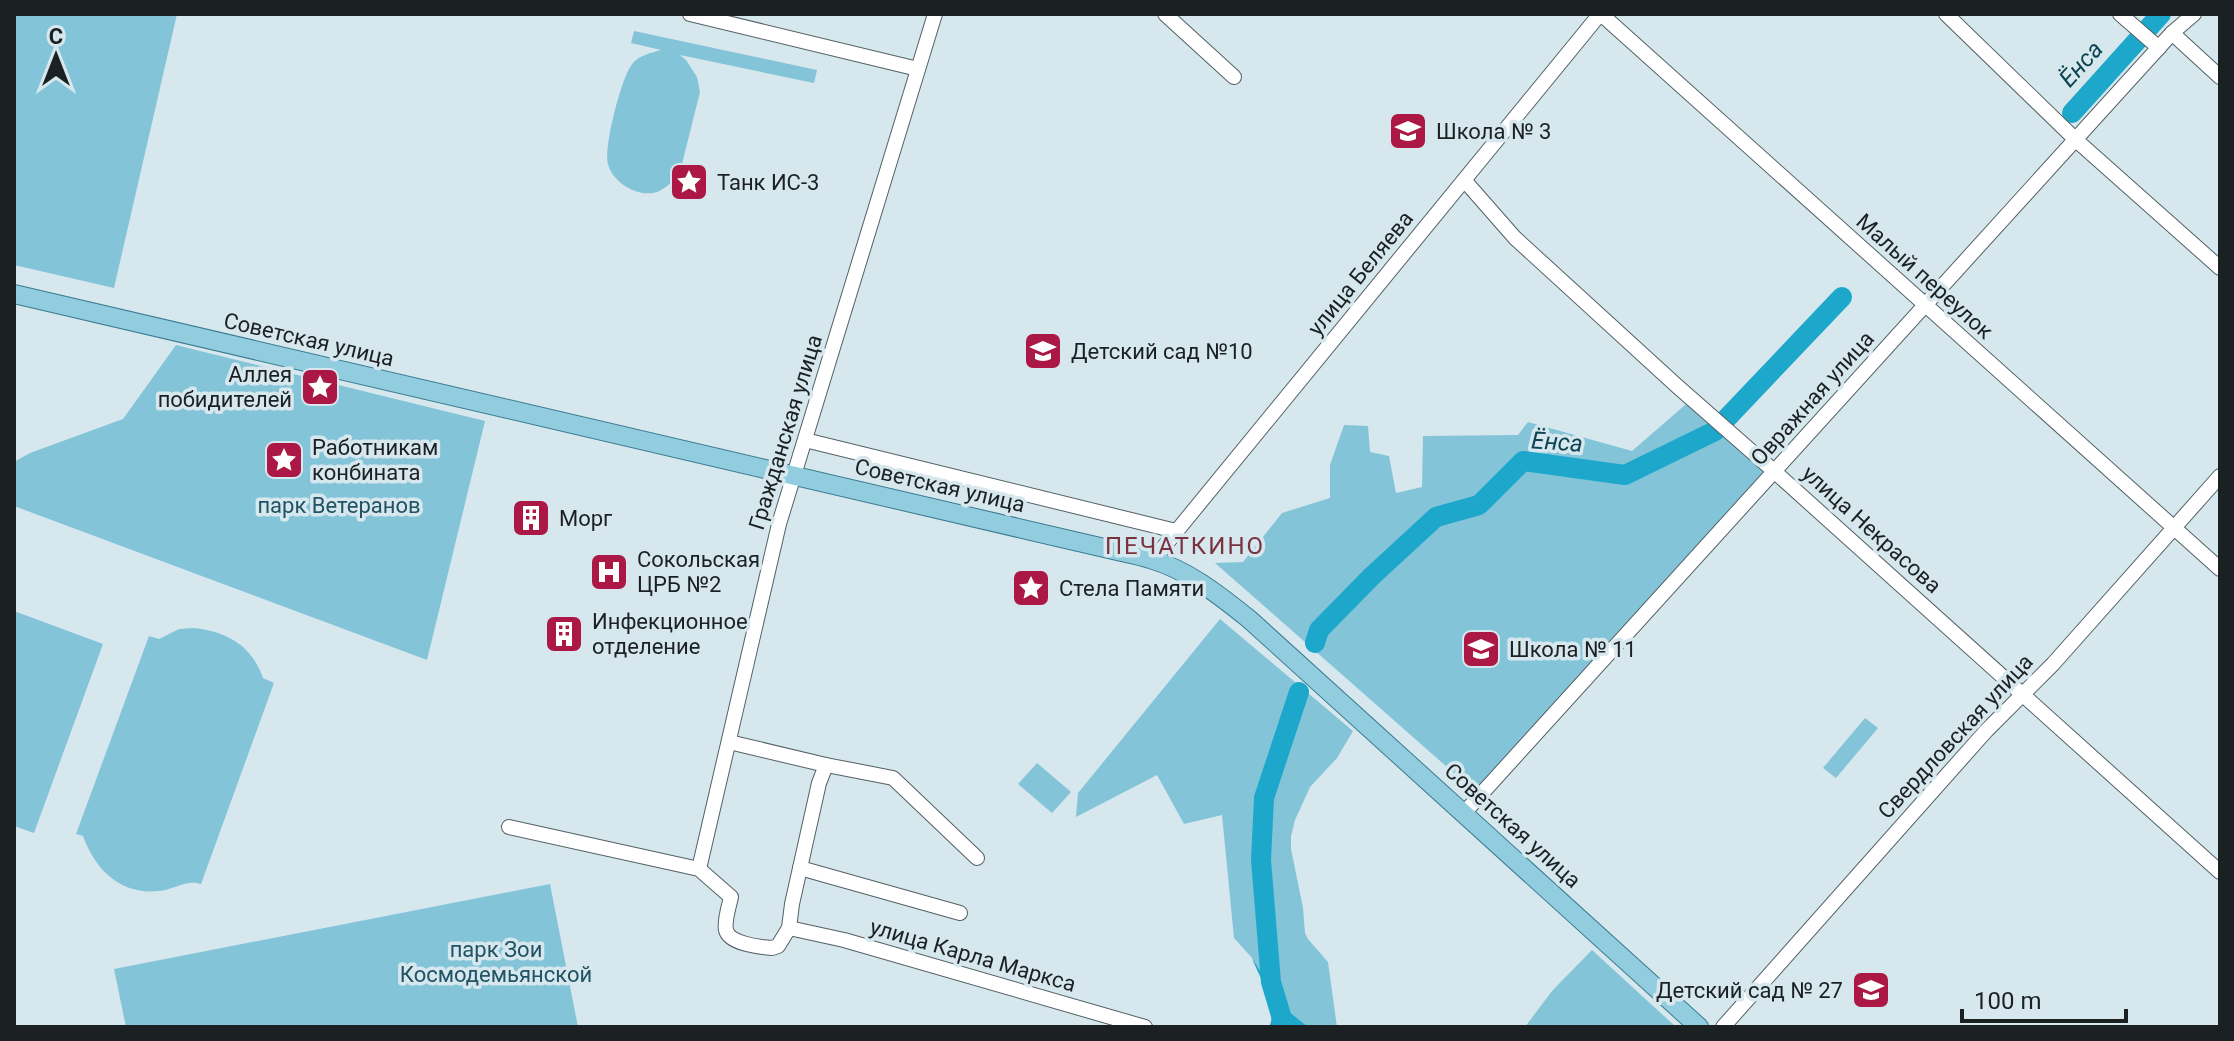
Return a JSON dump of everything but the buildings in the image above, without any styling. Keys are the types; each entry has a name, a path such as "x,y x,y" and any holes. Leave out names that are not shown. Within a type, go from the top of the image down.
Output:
{"main road":[{"name":"Советская улица","path":"14,294 1153,560 1178,570 1231,605 1699,1027"}],"street":[{"path":"690,14 918,69"},
{"name":"Гражданская улица","path":"699,869 779,524 935,14"},
{"path":"1165,14 1234,77"},
{"name":"улица Беляева","path":"1153,560 1601,14"},
{"name":"Малый переулок","path":"1601,14 2220,569"},
{"path":"1946,14 2076,140 2220,268"},
{"path":"2120,14 2159,48"},
{"name":"Овражная улица","path":"1464,813 2172,33 2194,14"},
{"path":"2172,33 2220,77"},
{"name":"улица Некрасова","path":"1465,181 1515,238 2220,872"},
{"name":"Советская улица","path":"805,440 1176,531"},
{"name":"Свердловская улица","path":"1723,1027 2220,476"},
{"path":"729,742 893,778 977,858"},
{"path":"509,827 699,869 731,897 726,931 732,938 772,948 778,946 789,928 819,783 826,765"},
{"path":"800,868 960,913"},
{"name":"улица Карла Маркса","path":"789,928 844,940 1145,1027"}],"green space":[{"path":"14,14 177,14 114,288 14,265"},
{"path":"634,31 817,70 814,83 680,55 697,77 700,92 680,172 670,184 657,192 634,191 621,183 611,171 608,143 614,112 629,70 639,58 661,50 631,43"},
{"name":"парк Ветеранов","path":"176,345 485,421 427,660 14,506 14,462 30,453 123,419"},
{"path":"1692,399 1775,472 1480,796 1215,563 1243,562 1282,513 1330,498 1330,465 1344,425 1368,426 1370,452 1389,456 1396,493 1422,487 1423,436 1518,435 1528,422 1632,451"},
{"path":"14,611 103,644 34,833 14,826"},
{"path":"1220,619 1353,731 1337,758 1310,787 1291,836 1305,933 1328,962 1337,1027 1308,1027 1276,1001 1271,982 1266,980 1234,938 1222,815 1184,824 1157,775 1076,817 1078,793"},
{"path":"193,628 217,633 237,642 252,657 263,678 274,683 201,884 187,883 165,890 137,890 124,886 104,871 83,836 76,834 149,636 159,639 179,629"},
{"path":"1865,718 1878,728 1836,778 1823,768"},
{"path":"1037,763 1071,792 1052,813 1018,784"},
{"name":"парк Зои Космодемьянской","path":"550,884 578,1027 126,1027 114,969"},
{"path":"1592,950 1676,1027 1525,1027 1552,991"}],"shaded area":[{"path":"1252,958 1266,980 1271,982 1276,1001 1308,1027 1269,1027 1270,1001"}],"waterway":[{"name":"Ёнса","path":"2072,113 2161,14"},
{"name":"Ёнса","path":"1727,418 1842,297"},
{"name":"Ёнса","path":"1315,643 1319,630 1436,517 1479,505 1523,461 1625,475 1715,431"},
{"name":"Ёнса","path":"1282,1027 1271,982 1261,860 1264,798 1299,692"}],"place":[{"name":"Школа № 3","path":"1408,131"},
{"name":"Танк ИС-3","path":"689,182"},
{"name":"Детский сад №10","path":"1043,351"},
{"name":"Аллея побидителей","path":"320,387"},
{"name":"Работникам конбината","path":"284,460"},
{"name":"Морг","path":"531,518"},
{"name":"Сокольская ЦРБ №2","path":"609,572"},
{"name":"Стела Памяти","path":"1031,588"},
{"name":"Инфекционное отделение","path":"564,634"},
{"name":"Школа № 11","path":"1481,649"},
{"name":"Детский сад № 27","path":"1871,990"}],"district":[{"name":"ПЕЧАТКИНО","path":"1185,546"}]}
